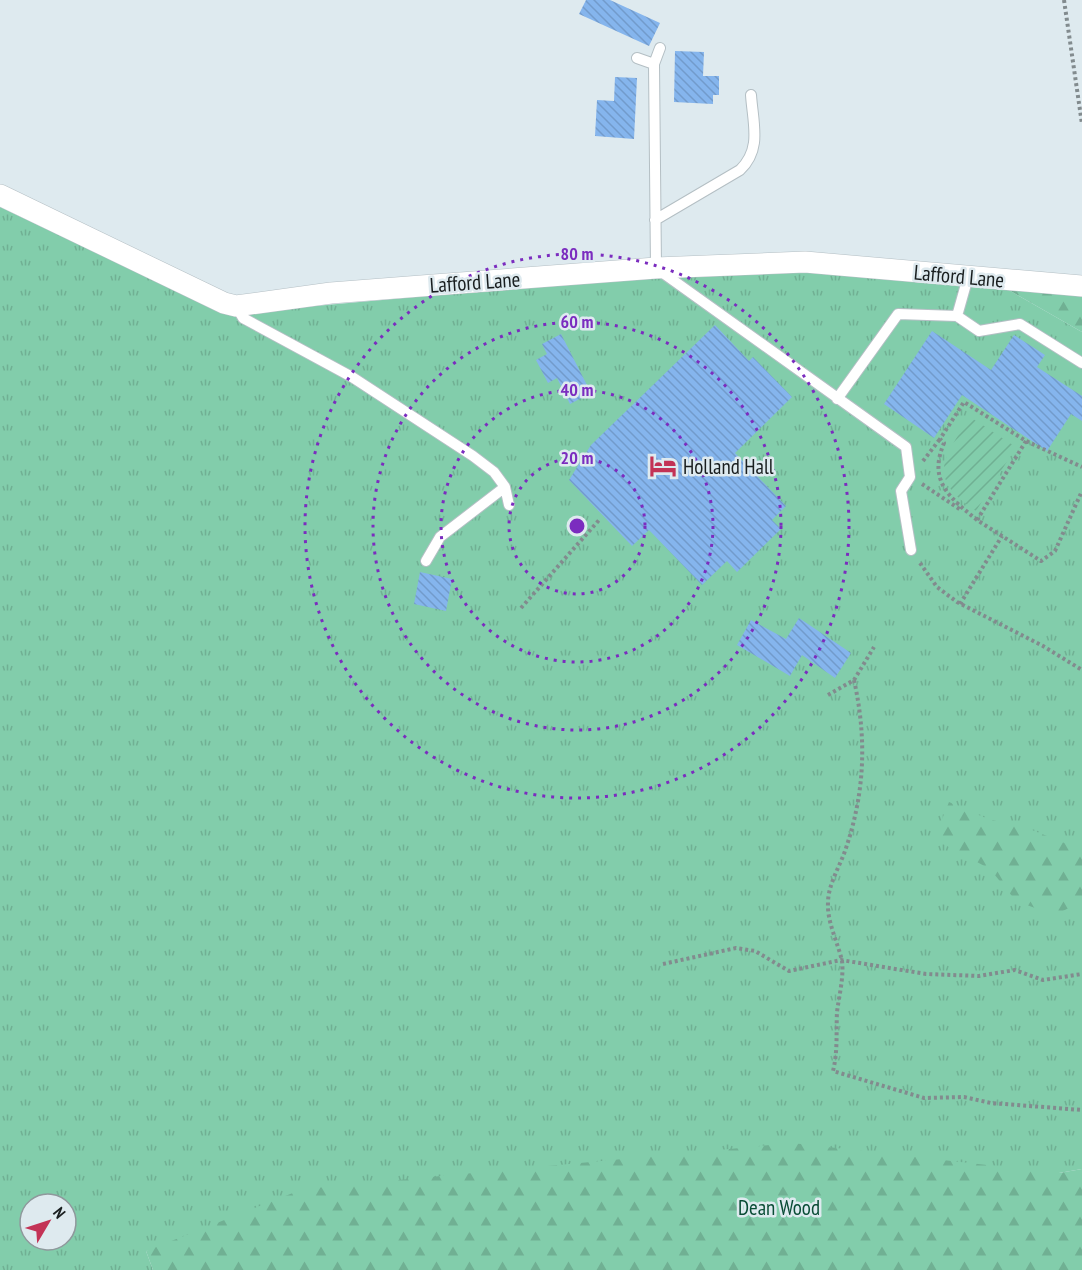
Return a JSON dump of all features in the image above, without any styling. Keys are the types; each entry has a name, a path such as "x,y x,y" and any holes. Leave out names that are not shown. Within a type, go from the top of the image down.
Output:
{"street":[{"name":"Lafford Lane","path":"0,195 224,303 236,306 331,293 656,268 805,262 1082,286"}],"lane":[{"path":"660,48 654,64 656,268 906,447 910,477 901,491 911,550"},
{"path":"637,58 654,64"},
{"path":"655,220 740,170 750,160 754,148 751,95"},
{"path":"957,316 968,277"},
{"path":"236,306 243,318 352,377 449,439 494,472 505,487 509,505"},
{"path":"837,399 898,314 957,316 979,331 1020,324 1082,363"},
{"path":"426,561 440,537 505,487"}],"path":[{"path":"1064,0 1082,124"},
{"path":"935,447 964,402 1026,441 1082,467"},
{"path":"940,439 944,443 938,469 943,488 977,520"},
{"path":"977,520 1026,441"},
{"path":"910,477 1041,561 1055,551 1082,491"},
{"path":"521,608 600,519"},
{"path":"960,604 1002,536"},
{"path":"911,550 937,586 960,604 1043,646 1082,670"},
{"path":"828,695 854,680 874,646"},
{"path":"854,680 862,716 863,770 859,800 845,851 830,887 827,905 841,960 837,1055 833,1071 924,1098 964,1097 991,1103 1082,1110"},
{"path":"663,964 736,948 755,951 789,971 841,960 926,974 979,976 1015,970 1043,980 1082,974"}],"green space":[{"path":"0,207 226,314 651,276 806,269 1000,285 1082,332 1082,1169 1059,1173 146,1251 153,1270 0,1270"},
{"path":"1000,285 1082,292 1082,332"},
{"path":"970,417 1016,447 976,511 950,488 945,478 944,467 947,456"},
{"path":"949,802 988,819 1027,828 1082,850 1082,902 1054,915 1016,901 990,869 934,839"},
{"name":"Dean Wood","path":"792,1143 1059,1173 1082,1169 1082,1270 153,1270 146,1251 303,1189"}],"building":[{"path":"586,0 610,0 660,23 649,46 579,14"},
{"path":"675,51 704,52 703,76 719,76 719,95 713,95 713,104 674,102"},
{"path":"615,77 637,78 634,139 595,136 597,100 614,101"},
{"name":"Holland Hall","path":"715,325 749,361 753,357 792,397 735,453 786,506 772,520 781,529 737,572 727,561 702,585 649,530 632,546 569,480 591,445"},
{"path":"932,331 991,370 1014,335 1045,355 1037,367 1082,396 1082,421 1071,414 1047,451 962,395 934,438 884,404"},
{"path":"561,334 591,393 570,404 557,378 548,383 536,360 547,354 542,344"},
{"path":"420,572 452,579 446,611 414,604"},
{"path":"799,618 851,653 835,678 802,655 790,676 737,645 751,620 786,639"}],"place":[{"name":"Holland Hall","path":"663,466"}]}
